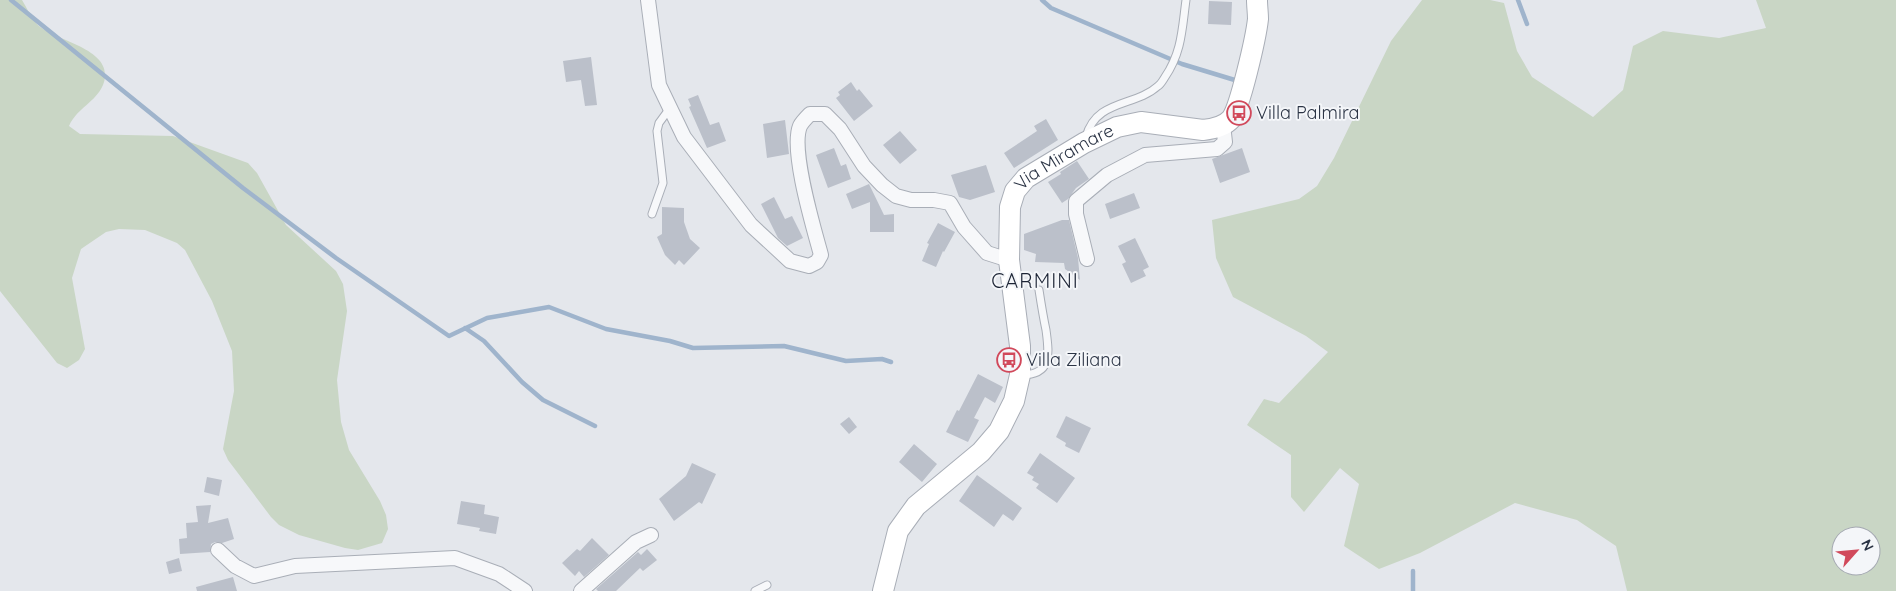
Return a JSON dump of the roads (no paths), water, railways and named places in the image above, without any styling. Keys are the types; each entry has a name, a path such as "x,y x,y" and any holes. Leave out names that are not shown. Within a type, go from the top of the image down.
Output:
{"street":[{"path":"648,0 659,85 684,137 751,226 790,261 809,266 817,262 821,255 802,183 798,144 800,126 810,114 825,114 840,129 864,166 882,185 896,196 912,200 934,200 950,203 964,227 987,253 1009,260"},
{"path":"1087,259 1076,214 1076,201 1107,175 1145,155 1217,150 1225,142 1223,125 1230,121 1235,113 1246,73 1258,18 1256,0"},
{"name":"Via Miramare","path":"883,591 898,531 916,506 981,452 999,431 1014,400 1020,375 1020,346 1009,260 1010,206 1015,191 1026,178 1084,143 1117,127 1141,122 1203,130 1223,125"},
{"path":"581,591 636,542 651,535"},
{"path":"218,550 235,566 254,576 295,566 455,558 499,574 526,591"}],"lane":[{"path":"1084,143 1087,132 1097,118 1110,107 1140,96 1158,86 1172,67 1179,51 1186,0"},
{"path":"652,214 663,183 656,131 659,123 670,108"},
{"path":"1020,375 1030,375 1040,371 1046,363 1049,353 1039,290"},
{"path":"755,591 767,585"}],"waterway":[{"path":"11,0 243,188 336,258 449,336 487,318 549,307 606,329 670,341 693,348 784,346 846,361 882,359 891,362"},
{"path":"1042,0 1051,8 1182,64 1238,81"},
{"path":"1518,0 1527,24"},
{"path":"465,328 484,341 522,382 543,400 595,426"},
{"path":"1413,571 1413,591"}],"place":[{"name":"Villa Palmira","path":"1239,113"},
{"name":"Villa Ziliana","path":"1009,360"}],"district":[{"name":"CARMINI","path":"1035,281"}]}
